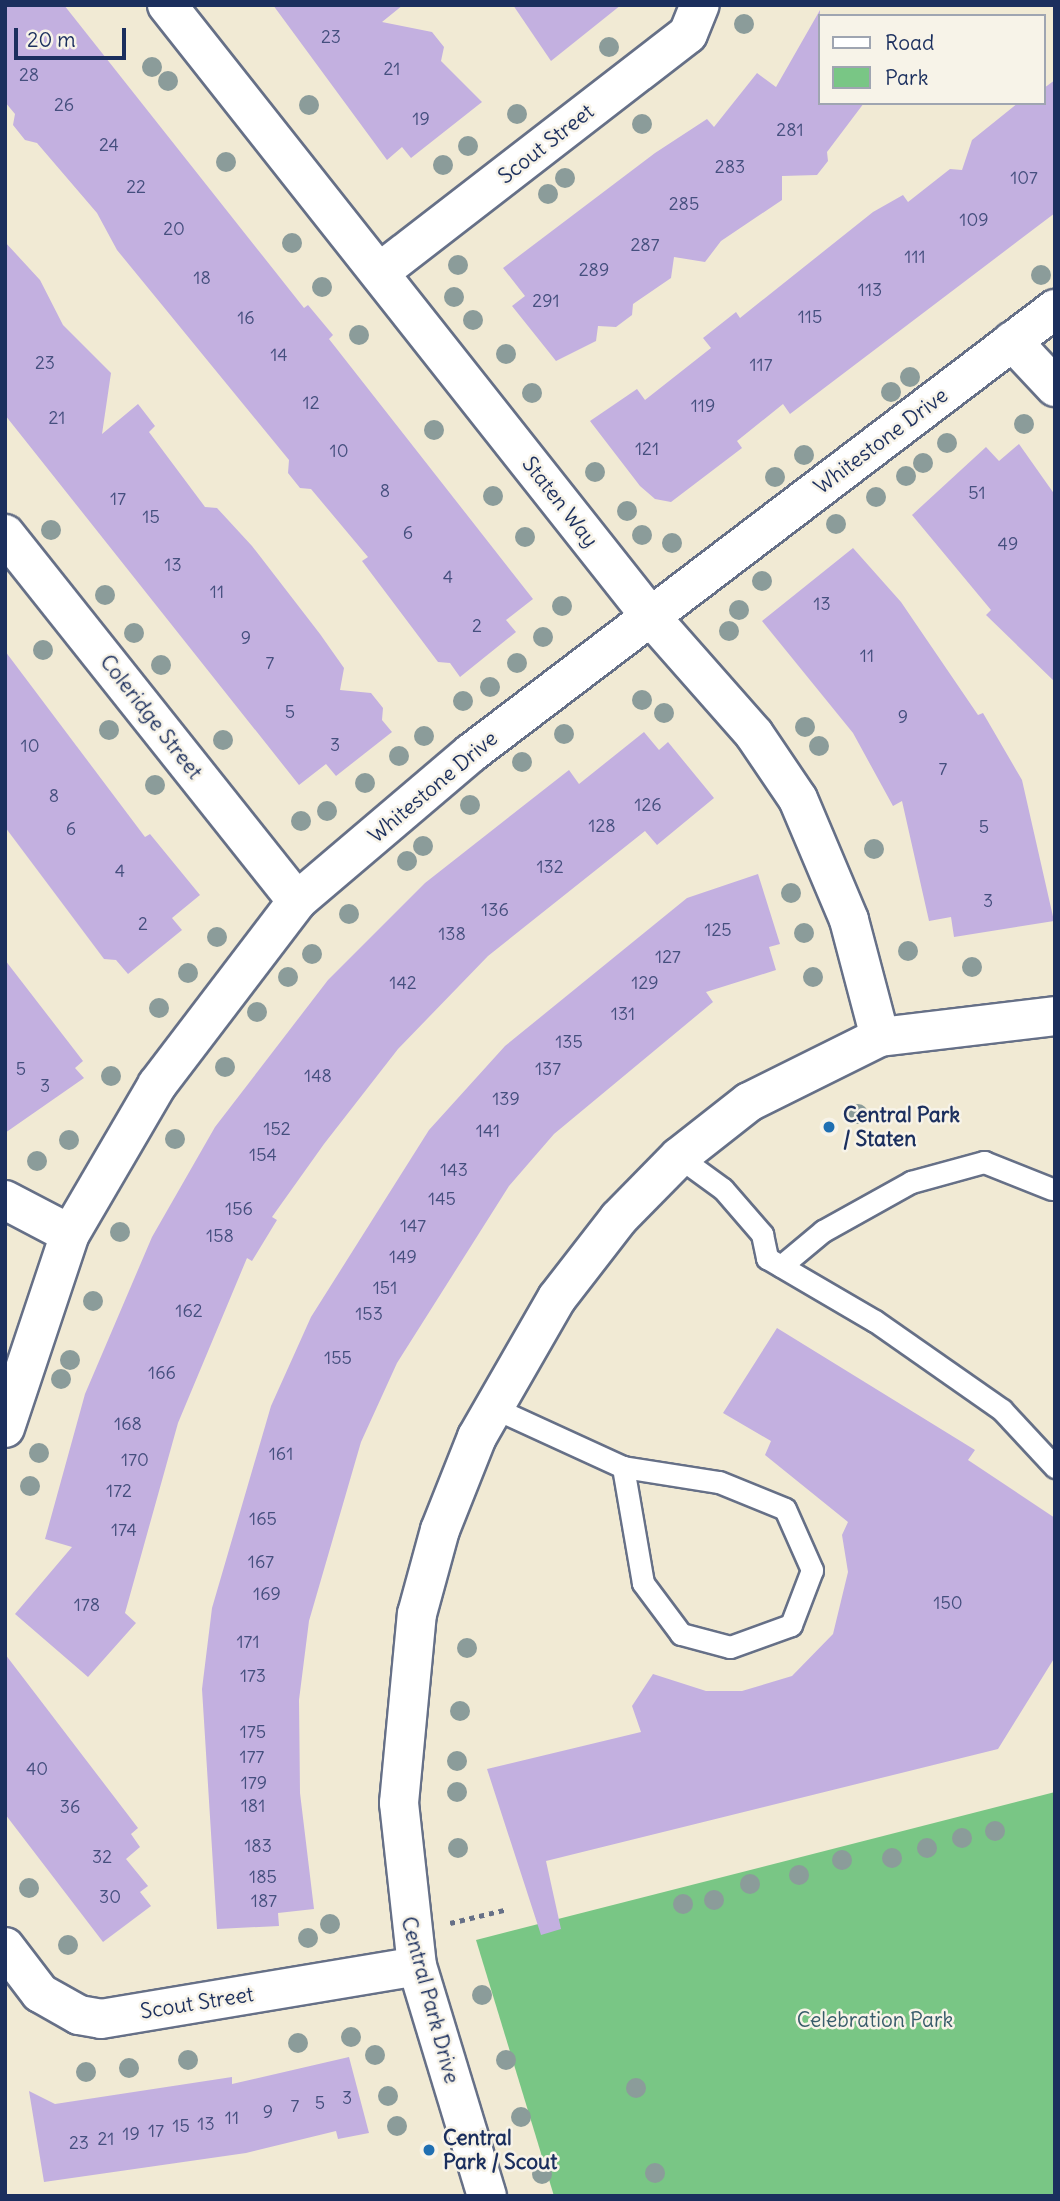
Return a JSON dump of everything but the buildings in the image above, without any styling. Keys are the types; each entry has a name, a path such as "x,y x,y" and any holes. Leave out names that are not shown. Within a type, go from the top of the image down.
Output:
{"street":[{"name":"Staten Way","path":"166,5 650,616 754,734 798,799 849,920 880,1037"},
{"name":"Scout Street","path":"380,272 688,34 700,5"},
{"name":"Whitestone Drive","path":"5,1428 70,1234 157,1085 297,901 471,753 1055,309"},
{"path":"1012,341 1055,387"},
{"name":"Coleridge Street","path":"5,534 297,901"},
{"name":"Central Park Drive","path":"487,2196 413,1949 399,1803 409,1664 440,1530 492,1407 556,1298 619,1218 679,1157 788,1079 880,1037 1055,1016"},
{"path":"5,1200 70,1234"},
{"name":"Scout Street","path":"5,1947 40,1993 79,2015 102,2019 413,1949"}],"lane":[{"path":"679,1157 723,1189 762,1234 767,1258 875,1321 1002,1410 1055,1467"},
{"path":"781,1266 823,1231 911,1182 984,1162 1052,1189"},
{"path":"492,1407 623,1467 719,1482 785,1508 812,1570 790,1625 730,1647 681,1634 643,1583 623,1467"}],"path":[{"path":"413,1949 504,1910"}],"green space":[{"name":"Celebration Park","path":"1055,1792 1055,2196 554,2196 476,1940"}],"place":[{"name":"Central Park / Staten","path":"829,1127"},
{"name":"Central Park / Scout","path":"429,2150"}]}
